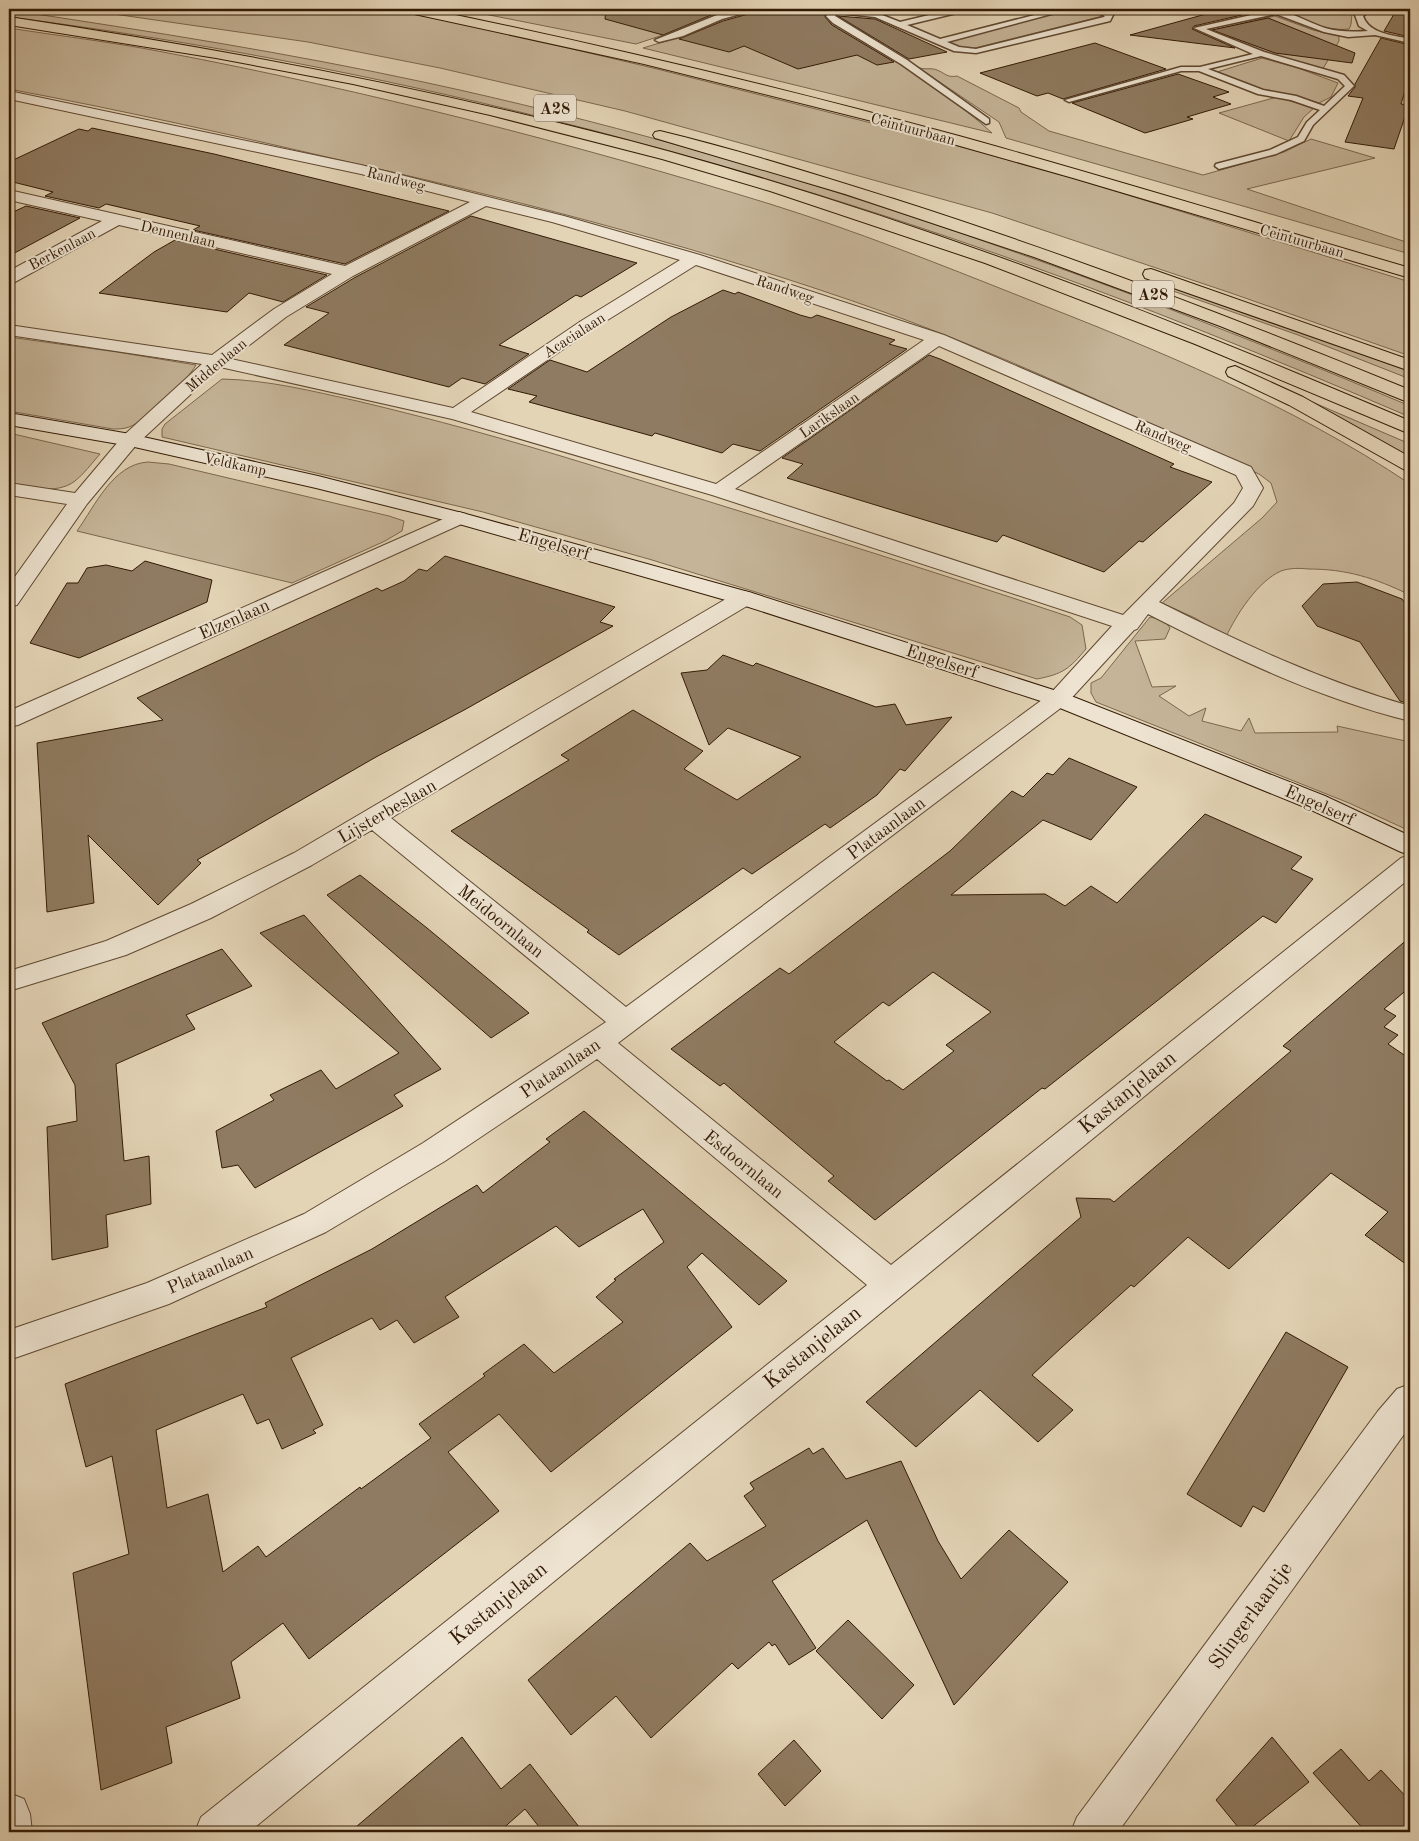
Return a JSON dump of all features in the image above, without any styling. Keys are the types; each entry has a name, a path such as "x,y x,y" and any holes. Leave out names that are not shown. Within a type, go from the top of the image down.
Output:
{"main road":[{"name":"Ceintuurbaan","path":"410,9 657,64 851,112 1029,160 1410,272"},
{"name":"A28","path":"9,21 136,39 233,56 423,94 561,127 676,159 922,235 1140,315 1294,377 1410,428"},
{"name":"A28","path":"650,132 892,203 1095,256"},
{"name":"A28","path":"892,203 1157,296 1320,359 1410,397"},
{"name":"A28","path":"922,235 1229,369 1305,405 1410,465"},
{"name":"A28","path":"1139,270 1410,366"}],"street":[{"name":"Randweg","path":"9,95 351,168 558,218 938,339 1244,471 1253,488 1243,506 1145,604 1129,624 1058,699"},
{"name":"Dennenlaan","path":"9,195 347,272"},
{"name":"Middenlaan","path":"9,600 80,500 130,440 216,361 280,313 347,272 484,201"},
{"name":"Berkenlaan","path":"9,278 116,220"},
{"name":"Acacialaan","path":"456,414 587,325 694,260"},
{"path":"9,330 216,361 456,414 719,491 1129,624"},
{"name":"Larikslaan","path":"719,491 938,339"},
{"name":"Veldkamp","path":"9,420 130,440 318,482 459,518"},
{"path":"9,489 80,500"},
{"name":"Engelserf","path":"459,518 744,598 1058,699 1316,802 1410,846"},
{"name":"Elzenlaan","path":"9,720 459,518"},
{"name":"Lijsterbeslaan","path":"9,981 116,948 201,912 304,859 375,819 744,598"},
{"path":"1145,604 1241,652 1352,697 1410,714"},
{"name":"Plataanlaan","path":"9,1346 157,1294 315,1223 434,1152 627,1023 1058,699"},
{"name":"Meidoornlaan","path":"375,819 627,1023"},
{"name":"Kastanjelaan","path":"216,1832 1410,864"},
{"name":"Esdoornlaan","path":"598,1043 890,1284"},
{"name":"Slingerlaantje","path":"1092,1832 1391,1422 1410,1400"},
{"path":"9,1814 11,1832"}],"lane":[{"path":"659,40 680,34 720,17 755,9"},
{"path":"826,9 877,15 957,49 976,51 1107,19 1109,15 1093,9"},
{"path":"902,24 962,9"},
{"path":"942,41 1066,9"},
{"path":"1368,9 1359,15 1362,24 1375,33"},
{"path":"1219,166 1273,152 1301,139 1310,124 1350,86 1341,77 1261,54 1198,28 1273,10 1324,30 1348,35 1375,33 1410,41"},
{"path":"836,11 830,16 836,21 904,62 986,121"},
{"path":"877,15 893,11"},
{"path":"1070,100 1181,69 1200,69 1261,54"},
{"path":"1200,69 1261,92 1293,98 1326,109"}],"shaded area":[{"path":"79,9 386,9 479,27 653,68 911,133 1066,176 1410,282 1410,356 1228,292 992,213 625,111 440,68 308,42"},
{"path":"459,9 724,9 732,12 636,44"},
{"path":"763,9 814,9 822,11 819,18 845,29 881,50 955,102 992,133 643,48 686,35 720,19"},
{"path":"1072,9 1094,10 1103,16 971,49 961,48 946,42"},
{"path":"1273,9 1354,9 1349,29 1339,29 1310,24"},
{"path":"9,10 219,43 376,72 554,112 679,145 803,182 926,222 1049,264 1170,309 1410,406 1410,417 1309,374 1104,293 879,214 757,176 634,141 386,81 261,56 9,17"},
{"path":"1275,16 1313,30 1339,36 1339,41 1322,69 1265,53 1208,31"},
{"path":"9,28 144,48 240,67 393,101 545,139 770,204 834,225 1122,337 1270,403 1365,455 1410,484 1410,595 1373,579 1348,573 1302,568 1284,570 1272,576 1256,590 1242,609 1226,637 1195,618 1162,603 1262,518 1277,502 1271,483 1259,474 1073,389 979,349 884,312 754,269 623,230 490,195 270,144 9,89"},
{"path":"1262,58 1298,68 1338,83 1331,97 1319,103 1265,90 1217,72"},
{"path":"916,66 934,69 948,76 957,76 1019,108 1021,112 1049,131 1203,175 1284,152 1311,139 1375,158 1247,189 1406,242 1410,241 1410,254 1006,138 999,122"},
{"path":"1277,97 1314,108 1304,117 1289,141 1219,113"},
{"path":"1161,282 1410,370 1410,379 1298,335 1156,285"},
{"path":"9,337 196,365 175,390 145,417 129,427 113,429 9,411"},
{"path":"222,379 256,381 290,387 414,415 556,454 767,519 1070,617 1082,625 1086,649 1065,670 1037,679 652,560 483,512 162,437 162,429 165,424"},
{"path":"1275,386 1410,444 1410,459 1360,430"},
{"path":"9,433 100,454 75,481 60,488 43,489 9,484"},
{"path":"148,462 169,464 389,516 404,521 402,531 385,541 292,583 77,531 98,499 115,478 125,470"},
{"path":"1150,617 1164,620 1170,628 1165,639 1135,641 1152,687 1176,686 1159,696 1189,716 1206,708 1202,721 1241,731 1249,718 1255,733 1338,732 1337,726 1410,742 1410,831 1349,803 1096,702 1091,693 1091,683 1101,678"}],"building":[{"path":"606,9 738,9 716,13 663,35 605,19"},
{"path":"761,9 820,9 827,13 825,17 832,25 894,62 877,65 857,55 798,69 744,46 729,52 679,39 723,21"},
{"path":"1224,9 1247,9 1255,12 1194,26 1192,29 1235,48 1130,35"},
{"path":"1397,9 1410,9 1410,37 1384,31"},
{"path":"838,16 875,19 947,52 909,59"},
{"path":"1268,18 1355,53 1352,63 1275,53 1212,30"},
{"path":"1381,38 1410,45 1410,75 1401,104 1409,105 1394,149 1345,142 1363,98 1348,96 1355,87"},
{"path":"1095,43 1166,69 1063,99 1048,93 1037,96 980,73"},
{"path":"1178,74 1229,92 1213,97 1231,104 1187,117 1193,119 1145,133 1072,103"},
{"path":"92,128 214,154 449,211 345,264 193,230 200,226 106,204 99,208 45,196 53,192 9,181 9,162 79,129 88,131"},
{"path":"26,206 80,218 9,256 9,214"},
{"path":"471,216 637,263 581,297 576,295 499,345 529,354 485,384 462,378 449,387 284,345 329,313 306,307 354,278"},
{"path":"175,240 327,275 283,302 249,293 227,312 99,293 154,252"},
{"path":"723,290 735,294 738,292 800,315 811,318 817,315 895,340 889,344 907,349 760,451 733,444 722,453 655,433 652,436 529,402 537,396 508,389 550,360 587,372 671,317"},
{"path":"929,355 1174,464 1170,467 1212,482 1143,542 1139,541 1104,572 1003,535 997,542 787,478 803,464 782,458"},
{"path":"445,556 615,607 600,622 613,626 466,709 376,757 197,860 201,863 158,905 88,835 94,903 47,912 37,743 163,720 137,698 377,588 382,591 404,581 419,569 427,571"},
{"path":"145,561 212,580 207,602 79,658 30,643 67,583 78,583 87,568 106,565 132,571"},
{"path":"1357,582 1402,599 1410,610 1410,704 1400,701 1360,642 1317,626 1302,606 1323,584"},
{"path":"723,655 753,666 756,663 876,707 895,704 906,725 952,717 905,771 900,769 877,795 830,828 825,824 752,874 743,868 619,955 587,932 589,930 451,831 569,760 561,755 633,710 703,751 684,769 737,800 801,757 728,728 709,745 681,673 707,670"},
{"path":"1069,758 1137,787 1091,840 1043,820 951,895 1045,894 1065,906 1091,886 1117,903 1205,814 1302,857 1291,869 1313,879 1276,923 1263,916 1045,1089 1042,1088 875,1220 828,1181 834,1176 724,1083 720,1086 671,1049 780,968 789,974 950,851 1012,791 1023,797 1047,773 1053,775","holes":["933,972 991,1012 946,1045 954,1051 903,1090 889,1080 887,1081 834,1042 883,1002 889,1006"]},
{"path":"360,875 529,1013 491,1038 327,895"},
{"path":"304,915 441,1069 394,1095 403,1106 255,1188 238,1165 222,1168 216,1131 274,1100 270,1095 321,1070 336,1089 399,1053 260,933"},
{"path":"1410,937 1410,987 1384,1009 1396,1016 1384,1027 1398,1035 1388,1044 1410,1059 1410,1267 1365,1235 1388,1212 1331,1173 1229,1269 1188,1237 1134,1287 1131,1285 1061,1348 1032,1375 1073,1410 1038,1442 980,1390 916,1447 866,1402 1081,1217 1076,1198 1110,1199 1114,1202 1291,1051 1283,1046"},
{"path":"222,949 252,986 186,1015 195,1029 116,1064 124,1161 149,1156 151,1204 106,1215 108,1247 52,1260 47,1127 77,1121 75,1085 42,1023"},
{"path":"584,1111 787,1281 759,1305 702,1253 687,1267 732,1327 551,1472 499,1414 448,1452 499,1511 309,1659 283,1623 231,1662 240,1698 166,1727 172,1763 101,1790 73,1573 129,1554 112,1456 86,1467 65,1384 267,1307 265,1303 372,1249 477,1185 483,1193 550,1142 546,1139","holes":["643,1209 664,1242 614,1279 616,1280 596,1297 623,1322 554,1373 524,1344 483,1374 485,1376 419,1424 431,1438 361,1489 360,1487 266,1557 258,1546 223,1572 208,1494 167,1508 156,1430 243,1394 257,1424 269,1419 282,1449 316,1433 313,1430 323,1425 291,1358 372,1318 380,1330 397,1320 414,1343 459,1317 445,1297 556,1226 579,1247"]},
{"path":"1286,1332 1348,1367 1264,1512 1253,1506 1241,1527 1187,1494"},
{"path":"809,1448 813,1454 823,1448 846,1479 901,1461 938,1541 961,1579 1009,1530 1068,1582 954,1705 867,1520 772,1581 816,1648 789,1665 775,1644 772,1646 769,1642 738,1669 732,1663 651,1738 616,1696 571,1735 528,1680 690,1543 707,1561 766,1526 744,1496 754,1489 750,1483"},
{"path":"848,1620 914,1685 882,1719 816,1651"},
{"path":"462,1737 501,1789 530,1764 583,1832 543,1832 525,1809 499,1832 350,1832"},
{"path":"1272,1737 1309,1782 1246,1832 1242,1832 1216,1800"},
{"path":"794,1740 821,1771 785,1806 758,1774"},
{"path":"1341,1749 1369,1781 1381,1770 1410,1801 1410,1832 1366,1832 1313,1773"}]}
